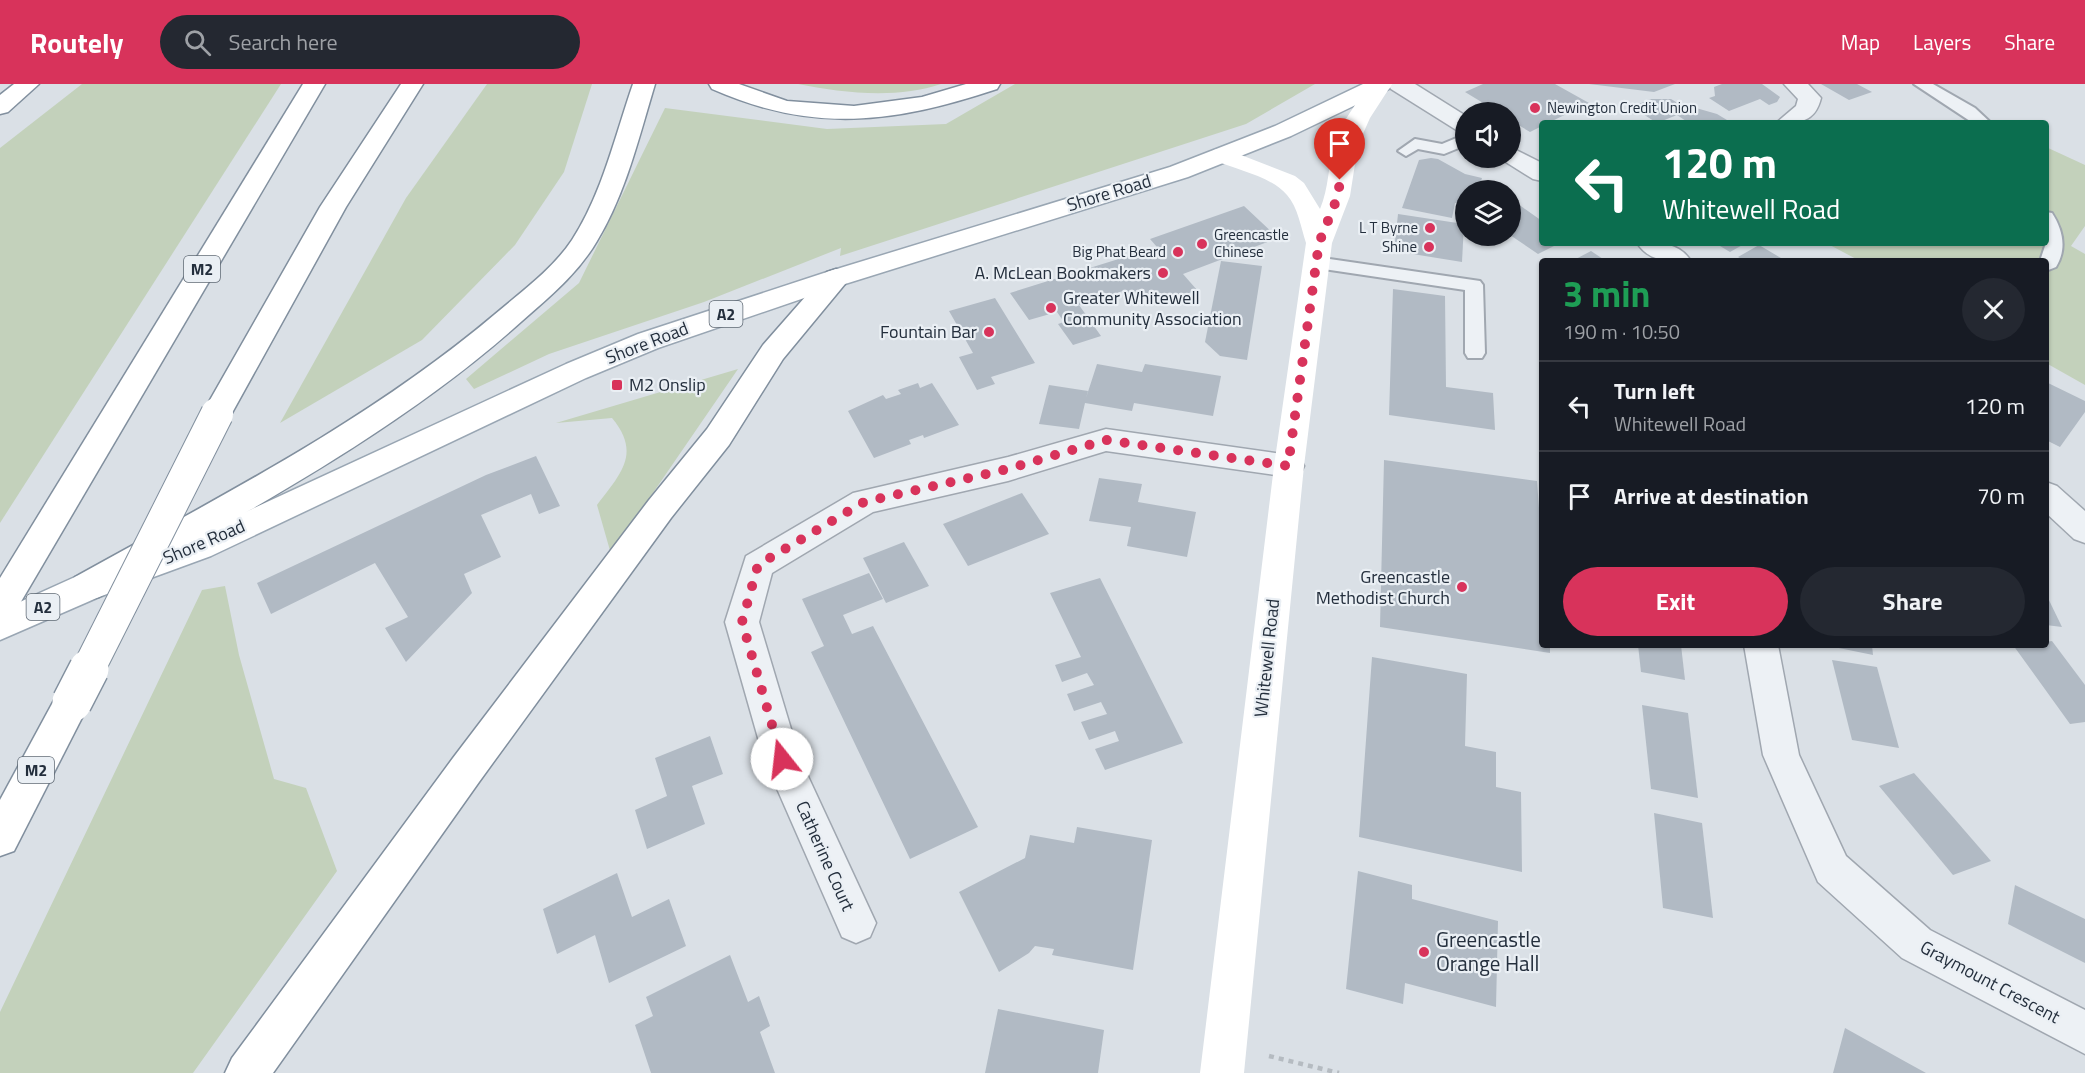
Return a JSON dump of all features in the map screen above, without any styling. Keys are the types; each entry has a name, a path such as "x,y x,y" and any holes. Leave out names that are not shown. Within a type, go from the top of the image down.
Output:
{"main road":[{"path":"0,107 28,84"},
{"name":"M2","path":"0,607 314,84"},
{"name":"M2","path":"0,838 72,702 217,414 333,207 412,84"},
{"path":"87,587 313,455 397,402 486,339 571,260 599,214 644,84"},
{"path":"720,84 774,107 832,113 880,111 943,100 989,84"},
{"name":"Shore Road","path":"0,626 87,587 200,547 621,352 837,278 1223,155 1283,131 1381,84"},
{"name":"Whitewell Road","path":"1223,1059 1288,466 1317,253 1338,196 1346,145 1358,118 1381,84"},
{"name":"Whitewell Road","path":"1223,155 1240,164 1285,178 1295,185 1310,210 1317,253"},
{"path":"247,1073 466,770 660,509 718,437 773,352 837,278"}],"street":[{"path":"1399,84 1455,119"},
{"path":"1792,120 1807,109 1810,99 1795,84"},
{"path":"1521,161 1539,172"},
{"path":"1655,246 1673,258"},
{"name":"Catherine Court","path":"856,923 782,759 742,622 758,565 864,502 1008,469 1106,440 1288,466"},
{"path":"2049,497 2085,530"},
{"name":"Graymount Crescent","path":"1762,648 1781,755 1832,870 1916,944 2085,1033"}],"lane":[{"path":"1922,84 1969,111 1980,120"},
{"path":"1406,151 1415,144 1444,149 1455,144"},
{"path":"2049,223 2054,234 2055,246 2049,264"},
{"path":"1317,253 1474,285 1475,353"}],"path":[{"path":"1223,1059 1339,1073"}],"green space":[{"path":"82,84 281,84 0,523 0,148"},
{"path":"487,84 592,84 564,172 515,245 422,340 280,423 406,198"},
{"path":"798,84 941,84 907,92 870,93"},
{"path":"1015,84 1315,84 1246,124 840,256 841,248 704,302 549,354 474,389 466,379 579,283 665,108 827,129 946,124"},
{"path":"2049,148 2085,165 2085,226 2071,246 2085,254 2085,385 2049,365 2049,258 1854,258 1832,246 2049,246"},
{"path":"738,369 611,554 597,505 620,473 627,453 626,442 612,418 556,423"},
{"path":"225,586 239,655 274,779 306,788 337,871 193,1073 0,1073 0,1012 202,590"}],"building":[{"name":"Newington Credit Union","path":"1483,84 1555,84 1589,103 1554,120 1539,120 1539,128 1530,132 1521,127 1521,102 1482,102 1465,92"},
{"path":"1589,84 1675,84 1654,92"},
{"path":"1722,84 1762,84 1780,97 1777,102 1769,105 1760,99 1729,111 1709,98 1715,96 1714,87"},
{"path":"1821,84 1857,84 1872,92 1849,100"},
{"path":"1651,99 1671,99 1689,110 1696,108 1717,114 1727,120 1684,120 1677,115 1664,120 1652,120 1632,107"},
{"path":"1438,159 1465,174 1482,178 1481,180 1455,180 1455,203 1452,218 1402,208 1419,160"},
{"path":"1244,206 1278,238 1183,274 1197,290 1165,302 1156,292 1133,300 1126,290 1079,305 1101,336 1073,345 1058,324 1064,322 1057,312 1029,320 1010,293 1157,247 1150,239"},
{"path":"1521,206 1539,219 1539,246 1554,246 1538,254 1521,242"},
{"path":"1398,214 1455,223 1455,246 1463,246 1462,262 1394,251"},
{"path":"1720,246 1741,246 1730,252"},
{"path":"1761,246 1781,258 1740,258 1738,257"},
{"path":"1591,251 1602,258 1578,258"},
{"path":"1221,261 1262,266 1247,360 1220,356 1205,342"},
{"path":"1393,289 1445,296 1446,387 1493,393 1495,430 1389,415"},
{"name":"Fountain Bar","path":"995,298 1035,363 991,377 995,384 977,390 959,357 973,353 949,311"},
{"path":"1097,364 1142,372 1145,364 1221,376 1213,416 1134,403 1132,411 1085,403 1079,429 1039,424 1049,385 1088,391 1086,398"},
{"path":"918,383 920,388 932,383 959,425 924,438 923,435 909,440 911,444 874,458 848,411 883,395 886,399 901,394 898,390"},
{"path":"2049,383 2085,401 2085,412 2060,447 2049,442"},
{"path":"536,456 560,506 539,514 531,494 481,515 501,557 464,574 472,593 406,662 385,628 408,617 375,563 271,614 257,583 486,475"},
{"name":"Greencastle Methodist Church","path":"1384,460 1537,481 1539,648 1550,648 1550,653 1380,627"},
{"path":"1099,478 1142,484 1138,502 1196,512 1187,557 1127,546 1131,527 1089,521"},
{"path":"1022,493 1049,534 968,566 943,524"},
{"path":"904,542 929,586 886,603 863,558"},
{"path":"869,573 883,599 843,615 852,634 873,626 978,827 910,859 811,652 824,646 802,599"},
{"path":"1100,578 1183,743 1105,770 1095,749 1119,741 1115,731 1089,740 1081,722 1107,714 1101,702 1074,711 1067,694 1094,685 1087,673 1062,682 1055,665 1081,657 1050,593"},
{"path":"2049,600 2062,627 2049,625"},
{"path":"2052,641 2085,685 2085,722 2070,724 2015,648 2049,648 2049,642"},
{"path":"1638,648 1681,648 1685,680 1641,672"},
{"path":"1839,648 1872,648 1873,655"},
{"path":"1372,657 1467,674 1465,746 1496,752 1496,787 1521,792 1522,872 1359,837"},
{"path":"1832,660 1877,667 1899,748 1852,740"},
{"path":"1642,705 1688,713 1698,798 1651,789"},
{"path":"710,736 723,774 692,786 705,824 647,849 635,810 667,796 655,758"},
{"path":"1914,773 1991,861 1953,875 1879,786"},
{"path":"1654,813 1702,823 1713,918 1663,908"},
{"path":"1077,827 1152,840 1133,970 1052,955 1054,949 1035,946 1029,953 999,972 959,892 1025,858 1030,835 1074,843"},
{"name":"Greencastle Orange Hall","path":"1358,871 1412,885 1412,899 1498,921 1496,1007 1405,983 1403,1004 1346,989"},
{"path":"617,873 632,917 669,899 686,946 609,983 595,935 557,954 543,909"},
{"path":"2015,885 2085,919 2085,963 2008,924"},
{"path":"730,955 748,1002 759,996 770,1026 760,1032 775,1073 651,1073 635,1025 653,1016 646,997"},
{"path":"998,1009 1104,1030 1098,1073 985,1073"},
{"path":"1845,1028 1906,1062 1926,1073 1833,1073"}],"place":[{"name":"Newington Credit Union","path":"1535,108"},
{"name":"L T Byrne","path":"1430,228"},
{"name":"Greencastle Chinese","path":"1202,244"},
{"name":"Shine","path":"1429,247"},
{"name":"Big Phat Beard","path":"1178,252"},
{"name":"A. McLean Bookmakers","path":"1163,273"},
{"name":"Greater Whitewell Community Association","path":"1051,308"},
{"name":"Fountain Bar","path":"989,332"},
{"name":"M2 Onslip","path":"617,385"},
{"name":"Greencastle Methodist Church","path":"1462,587"},
{"name":"Greencastle Orange Hall","path":"1424,952"}],"route":[{"path":"782,759 742,622 758,565 864,502 1008,469 1106,440 1288,466 1319,243 1338,196 1340,180"}]}
